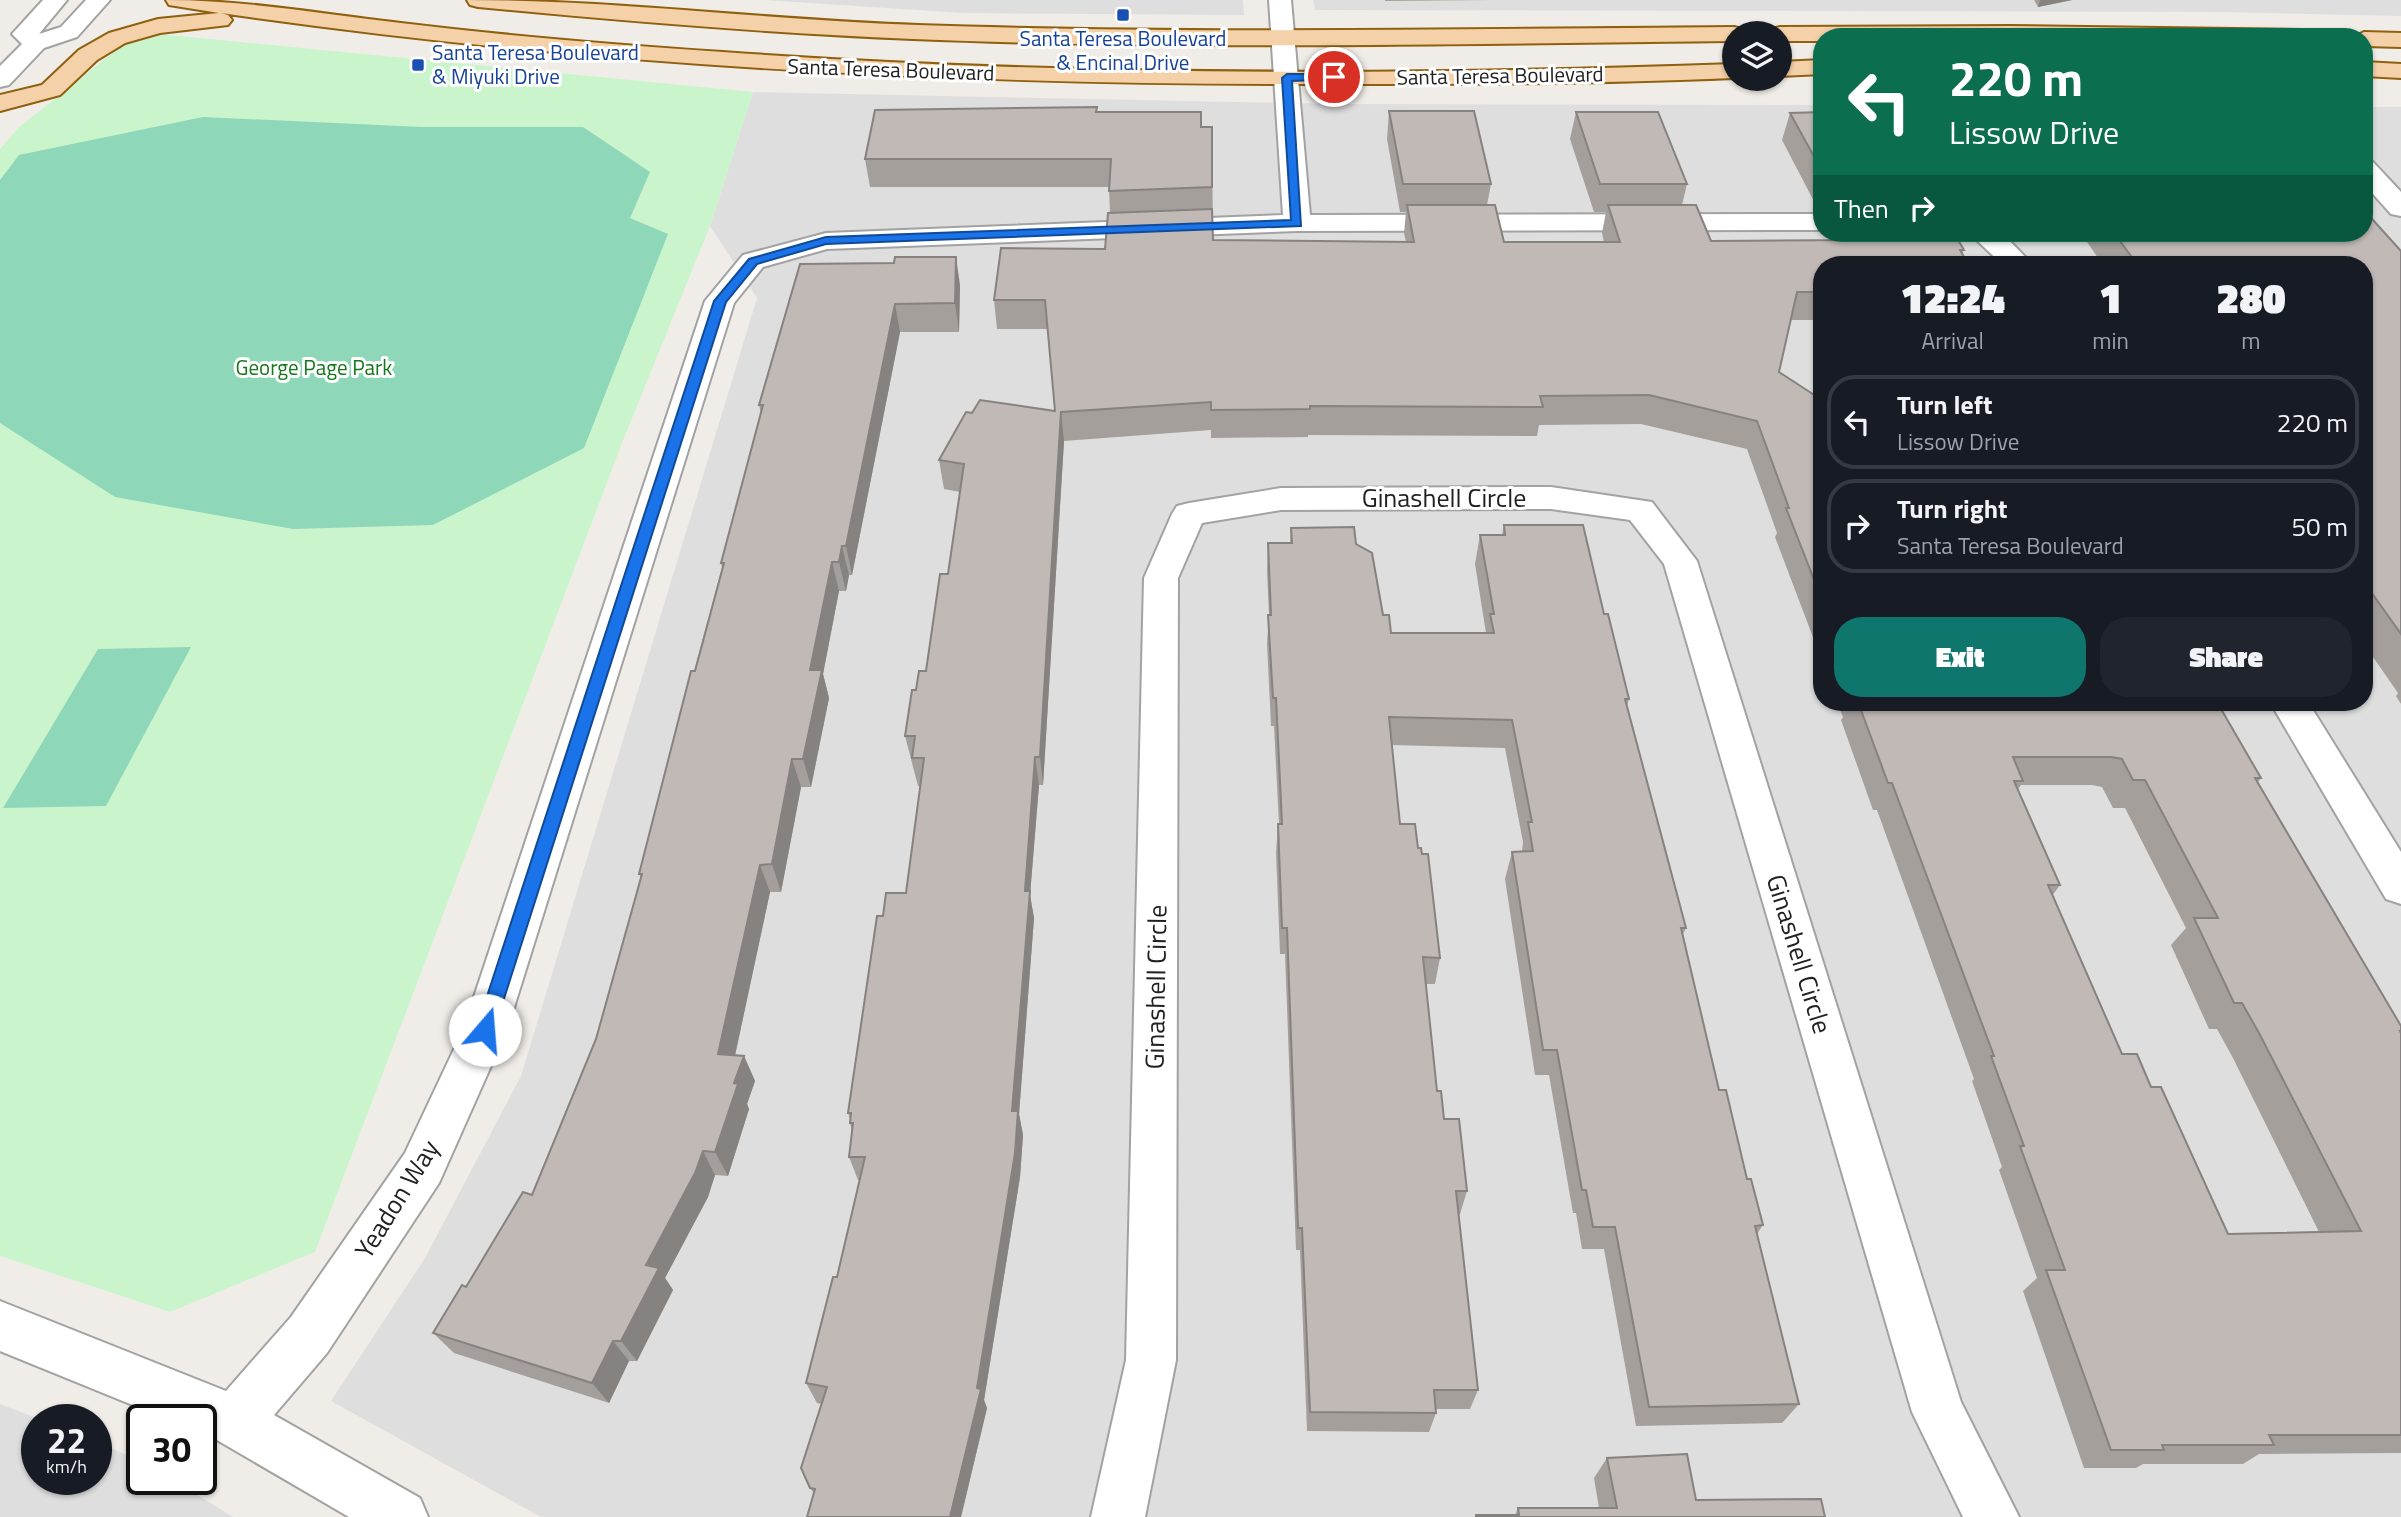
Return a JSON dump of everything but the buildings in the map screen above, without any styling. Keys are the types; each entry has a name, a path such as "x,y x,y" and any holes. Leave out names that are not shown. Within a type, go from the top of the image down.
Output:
{"main road":[{"name":"Santa Teresa Boulevard","path":"177,0 451,38 766,65 972,74 1287,78 1722,71"},
{"name":"Santa Teresa Boulevard","path":"478,0 665,18 850,29 1095,36 1722,34"},
{"path":"0,103 51,90 100,46 130,33 158,26 272,15"},
{"path":"1792,34 1813,34"},
{"path":"2373,39 2401,40"},
{"path":"1792,68 1813,67"},
{"path":"2373,69 2401,71"}],"street":[{"path":"36,43 24,34 56,0"},
{"path":"0,80 36,43 69,32 99,0"},
{"path":"1280,0 1297,223"},
{"path":"2373,178 2401,208"},
{"name":"Yeadon Way","path":"235,1421 309,1335 422,1168 485,1030 720,301 753,261 826,240 1297,223 1813,222"},
{"path":"1996,242 2010,256"},
{"name":"Ginashell Circle","path":"1118,1517 1151,1360 1161,578 1189,514 1281,499 1551,498 1640,510 1680,561 1938,1412 1993,1517"},
{"path":"2294,711 2401,887"},
{"path":"0,1326 235,1421 401,1517"}],"shaded area":[{"path":"764,0 1243,0 1244,15 963,13"},
{"path":"1313,0 2401,0 2401,16 2225,12 1315,10"},
{"path":"753,92 1338,104 1813,105 1813,242 2373,242 2373,107 2401,107 2401,1517 541,1517 331,1401 425,1258 521,1076 757,298 710,226"},
{"path":"0,1404 21,1412 21,1495 112,1495 112,1449 126,1454 126,1495 198,1495 233,1517 0,1517"}],"green space":[{"name":"George Page Park","path":"139,32 753,92 710,226 622,443 315,1252 170,1312 0,1256 0,149 18,128"},
{"path":"203,117 422,127 583,127 650,172 630,218 668,234 584,448 433,525 293,529 115,497 0,423 0,180 19,155"},
{"path":"191,647 106,806 3,808 98,649"}],"place":[{"name":"Santa Teresa Boulevard & Encinal Drive","path":"1123,15"},
{"name":"Santa Teresa Boulevard & Miyuki Drive","path":"418,65"}],"route":[{"path":"485,1030 720,301 753,261 826,240 1297,223 1287,78 1334,77"}]}
